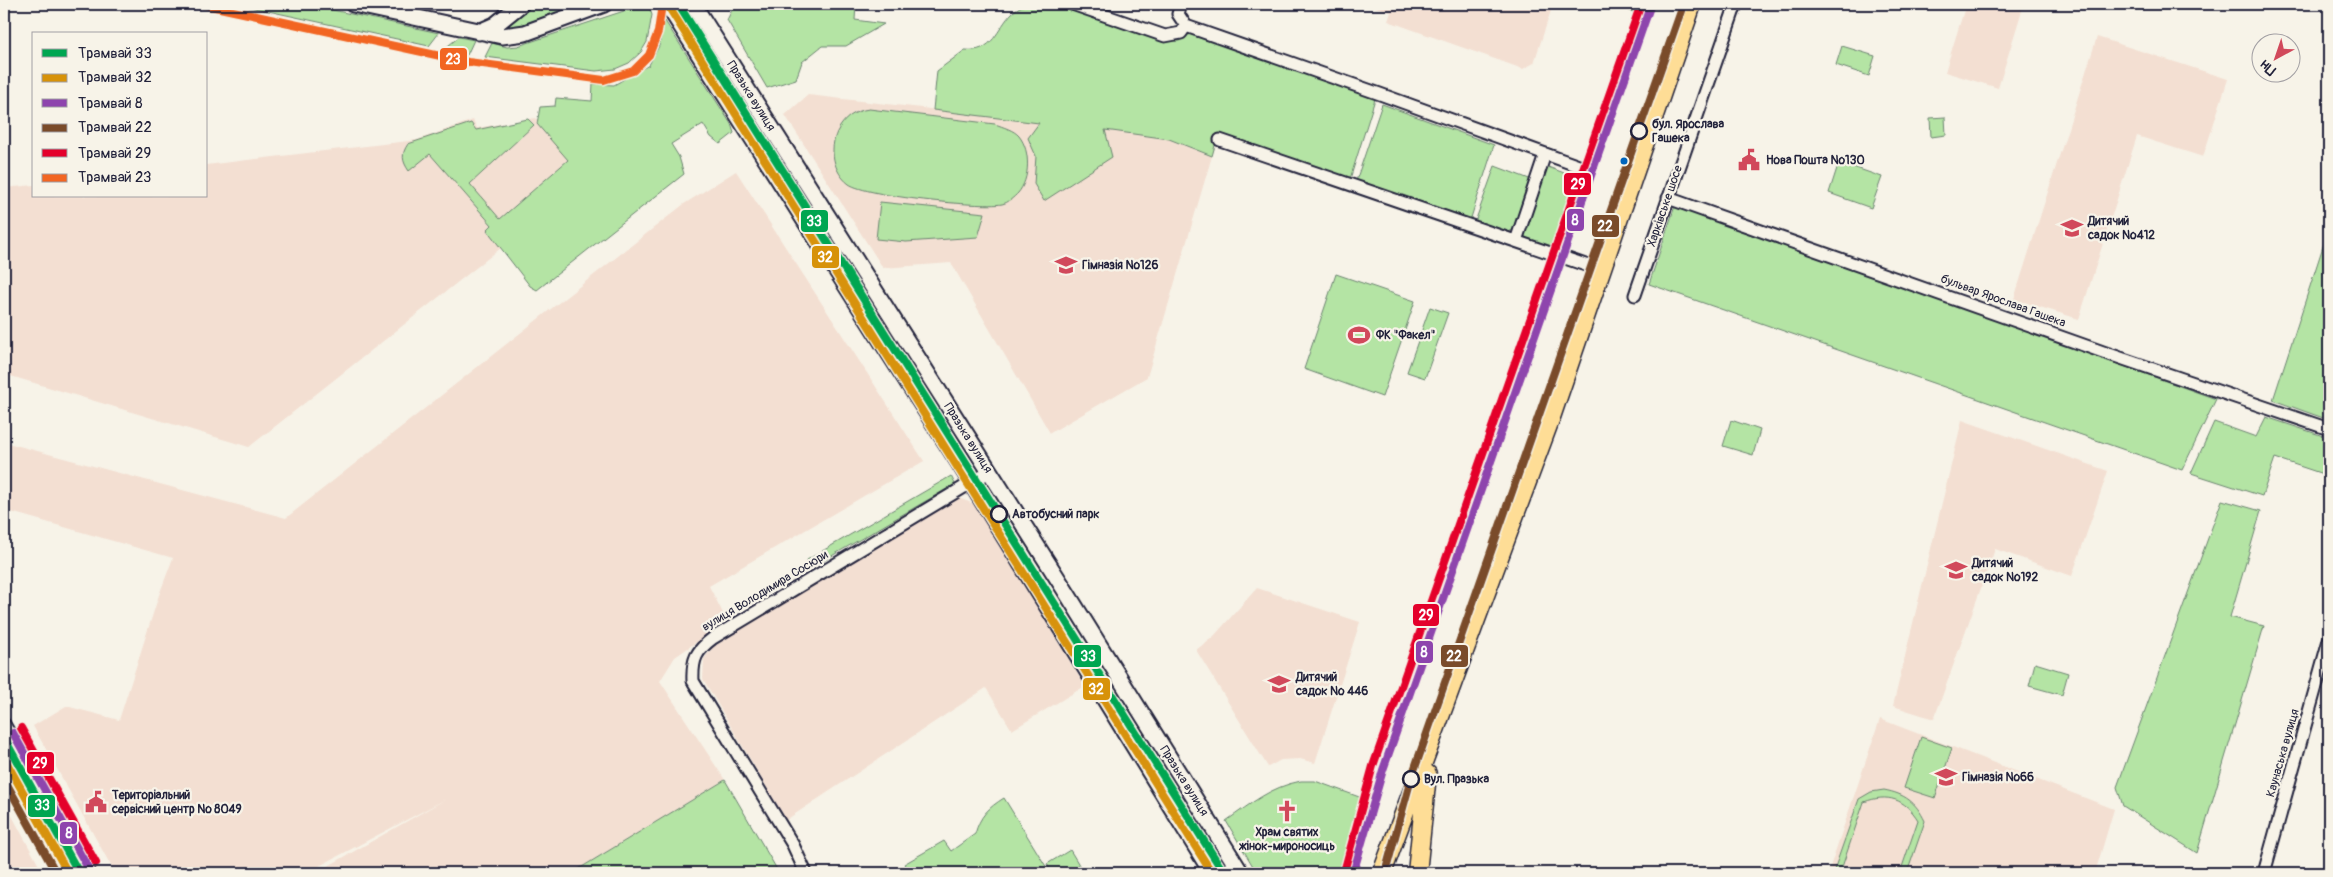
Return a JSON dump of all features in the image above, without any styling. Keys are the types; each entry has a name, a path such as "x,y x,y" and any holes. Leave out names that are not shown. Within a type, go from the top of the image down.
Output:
{"main road":[{"path":"1382,873 1550,417 1692,4"},
{"path":"1417,873 1426,774 1436,730"}],"street":[{"path":"353,4 479,32 512,36 604,4"},
{"path":"479,32 494,25 521,4"},
{"name":"Празька вулиця","path":"667,4 971,483 1212,873"},
{"name":"Празька вулиця","path":"693,4 1241,873"},
{"path":"1072,4 1165,36 1181,33 1186,26"},
{"path":"1181,4 1178,14 1186,26 1587,169"},
{"name":"Харківське шосе","path":"1635,295 1736,4"},
{"path":"744,128 762,114"},
{"path":"1220,140 1600,270"},
{"path":"1516,241 1545,154"},
{"name":"бульвар Ярослава Гашека","path":"1668,198 2112,355 2329,429"},
{"name":"вулиця Володимира Сосюри","path":"806,873 793,845 693,681 692,668 695,657 699,649 713,638 989,472"},
{"name":"Каунаська вулиця","path":"2264,873 2329,640"},
{"path":"4,724 89,873"},
{"path":"4,765 64,873"}],"shaded area":[{"path":"1367,4 1553,4 1534,63 1523,69 1388,21 1391,12"},
{"path":"1966,4 2024,4 1998,88 1945,72"},
{"name":"Дитячий садок №412","path":"2097,37 2228,79 2203,157 2137,136 2079,319 2014,299"},
{"name":"Гімназія №126","path":"808,95 1140,133 1169,139 1212,156 1147,377 1050,433 951,263 883,268 785,115"},
{"path":"535,118 597,163 501,248 249,447 4,374 4,188 32,185 32,198 208,198 208,165 417,140 473,120 477,128"},
{"path":"736,171 924,461 709,586 727,621 675,657 660,681 725,780 572,873 316,873 446,799 306,873 115,873 33,726 66,706 119,720 159,595 173,558 4,510 4,442 286,518 684,204"},
{"name":"Дитячий садок №192","path":"1962,420 2108,471 2072,576 1995,549 1934,719 1893,706"},
{"path":"956,497 974,504 1085,686 1012,730 986,688 786,820 703,679 704,659 714,646"},
{"name":"Дитячий садок № 446","path":"1257,588 1360,622 1315,763 1300,759 1281,760 1268,767 1196,650 1214,636"},
{"name":"Гімназія №66","path":"1880,719 2114,809 2095,873 1828,873"},
{"path":"4,801 43,873 4,873"}],"green space":[{"path":"236,4 305,4 439,33 429,46"},
{"path":"533,4 582,4 518,26 504,28"},
{"path":"648,4 652,15 647,42 641,52 629,63 615,69 596,71 485,57 492,43 507,47 518,46"},
{"path":"735,4 856,4 855,20 884,24 846,46 822,46 802,62 796,79 767,88 727,20"},
{"path":"1027,4 1061,4 1167,40 1179,41 1193,32 1375,99 1350,179 1216,142 1212,156 1169,139 1105,130 1112,157 1044,201 1034,184 1036,156 1028,138 1039,123 933,110 937,71 965,50 975,50 988,44 1013,12"},
{"path":"1608,4 1642,4 1639,14"},
{"path":"665,21 731,124 734,133 720,144 711,137 703,124 671,144 679,157 684,174 537,290 530,286 487,230 492,225 430,154 409,171 403,158 404,151 408,144 471,123 476,130 528,119 534,125 470,184 500,219 568,160 537,124 540,107 555,106 556,98 592,101 593,84 614,85 649,65 659,46"},
{"path":"459,37 474,40 467,55 444,49"},
{"path":"1842,46 1875,56 1869,76 1836,65"},
{"path":"1382,104 1494,145 1470,221 1356,181"},
{"path":"869,109 995,124 1011,130 1019,136 1026,149 1027,173 1022,187 1011,200 1002,204 990,205 948,203 899,197 877,193 849,184 836,167 833,146 837,132 846,119 854,113"},
{"path":"1945,117 1946,135 1931,137 1930,118"},
{"path":"1839,162 1882,177 1871,208 1829,193"},
{"path":"1495,166 1532,180 1514,229 1507,233 1475,222"},
{"path":"1548,167 1575,177 1580,184 1559,244 1553,250 1527,240 1521,231 1541,173"},
{"path":"880,202 985,213 978,237 906,242 876,239"},
{"path":"1675,206 2216,399 2182,470 1649,284"},
{"path":"2329,228 2329,420 2273,400"},
{"name":"ФК \"Факел\"","path":"1336,274 1415,301 1382,397 1304,369"},
{"path":"1430,307 1448,313 1425,378 1407,372"},
{"path":"2266,417 2329,438 2329,476 2275,458 2262,496 2191,473 2214,422 2256,437"},
{"path":"1731,420 1760,430 1753,455 1723,446"},
{"path":"951,476 955,484 811,568 807,560"},
{"path":"2222,500 2261,511 2230,617 2264,626 2197,853 2123,806 2117,787"},
{"path":"2035,663 2068,673 2062,695 2029,686"},
{"path":"1921,737 1952,748 1935,798 1904,788"},
{"path":"725,780 779,873 572,873"},
{"path":"1301,781 1315,781 1362,798 1338,873 1257,873 1226,821 1253,802 1280,787"},
{"path":"1884,790 1909,800 1918,809 1925,821 1907,873 1900,873 1918,820 1902,803 1888,798 1881,798 1864,802 1840,873 1833,873 1859,799 1871,792"},
{"path":"1004,798 1050,873 910,873 904,864 944,841 951,851 975,834 979,822 985,813"},
{"path":"1070,850 1084,873 1052,873 1047,864"}],"tram line":[{"name":"23","path":"201,4 468,62 604,80 633,71 649,55 658,32 662,4"},
{"name":"33","path":"678,4 1224,873"},
{"name":"29","path":"1345,868 1373,766 1641,4"},
{"name":"8","path":"1354,870 1383,770 1651,4"},
{"name":"32","path":"670,9 1212,873"},
{"name":"22","path":"1385,873 1411,779 1681,11"},
{"name":"29","path":"21,728 96,863"},
{"name":"8","path":"13,733 88,868"},
{"name":"33","path":"4,738 79,873"},
{"name":"32","path":"4,758 68,873"},
{"name":"22","path":"4,779 56,873"}],"place":[{"name":"бул. Ярослава Гашека","path":"1639,131"},
{"name":"Нова Пошта №130","path":"1749,160"},
{"name":"Дитячий садок №412","path":"2072,228"},
{"name":"Гімназія №126","path":"1066,265"},
{"name":"ФК \"Факел\"","path":"1359,335"},
{"name":"Автобусний парк","path":"999,514"},
{"name":"Дитячий садок №192","path":"1956,570"},
{"name":"Дитячий садок № 446","path":"1279,684"},
{"name":"Гімназія №66","path":"1946,777"},
{"name":"Вул. Празька","path":"1411,779"},
{"name":"Територіальний сервісний центр № 8049","path":"96,802"},
{"name":"Храм святих жінок-мироносиць","path":"1287,811"}]}
